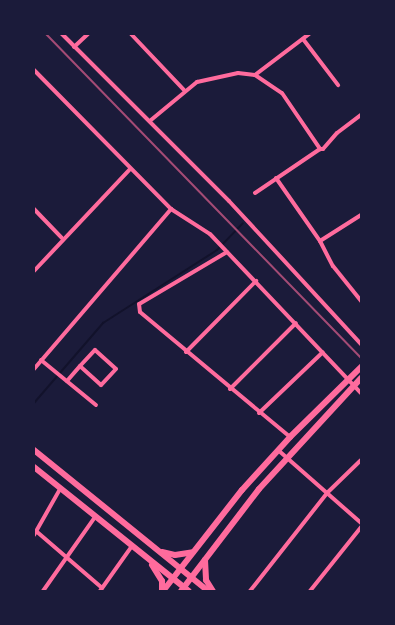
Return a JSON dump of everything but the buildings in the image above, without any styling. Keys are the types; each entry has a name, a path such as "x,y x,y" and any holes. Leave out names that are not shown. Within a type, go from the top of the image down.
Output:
{"main road":[{"path":"163,591 278,450 361,366"},
{"path":"34,467 146,556 185,590 190,578 204,559 286,458 361,378"},
{"path":"34,450 208,591"},
{"path":"41,473 50,463"},
{"path":"153,547 175,556 195,552"},
{"path":"146,556 162,581 163,591"},
{"path":"204,559 206,580 213,591"}],"street":[{"path":"62,34 151,120 361,344"},
{"path":"74,47 88,34"},
{"path":"131,34 184,90"},
{"path":"255,75 309,34"},
{"path":"303,39 338,85"},
{"path":"34,70 171,209 210,234 361,393"},
{"path":"151,120 184,90 205,79 238,73 255,75 282,93 320,149"},
{"path":"255,193 320,149 323,150 337,133 361,116"},
{"path":"34,271 62,238 130,169"},
{"path":"276,178 320,241 333,266 361,301"},
{"path":"34,209 62,238"},
{"path":"34,369 171,209"},
{"path":"320,241 361,215"},
{"path":"227,252 139,304 148,320 290,438"},
{"path":"186,352 256,281"},
{"path":"230,389 296,323"},
{"path":"67,381 80,366 95,350 116,369 101,385 80,366"},
{"path":"259,413 323,352"},
{"path":"41,360 96,405"},
{"path":"278,450 361,523"},
{"path":"250,591 327,493 361,460"},
{"path":"60,488 35,533 68,556 101,590 132,546"},
{"path":"43,591 95,517"},
{"path":"310,591 361,527"}],"waterway":[{"path":"34,403 103,323 217,250 243,223"}],"railway":[{"path":"46,34 361,358"}]}
